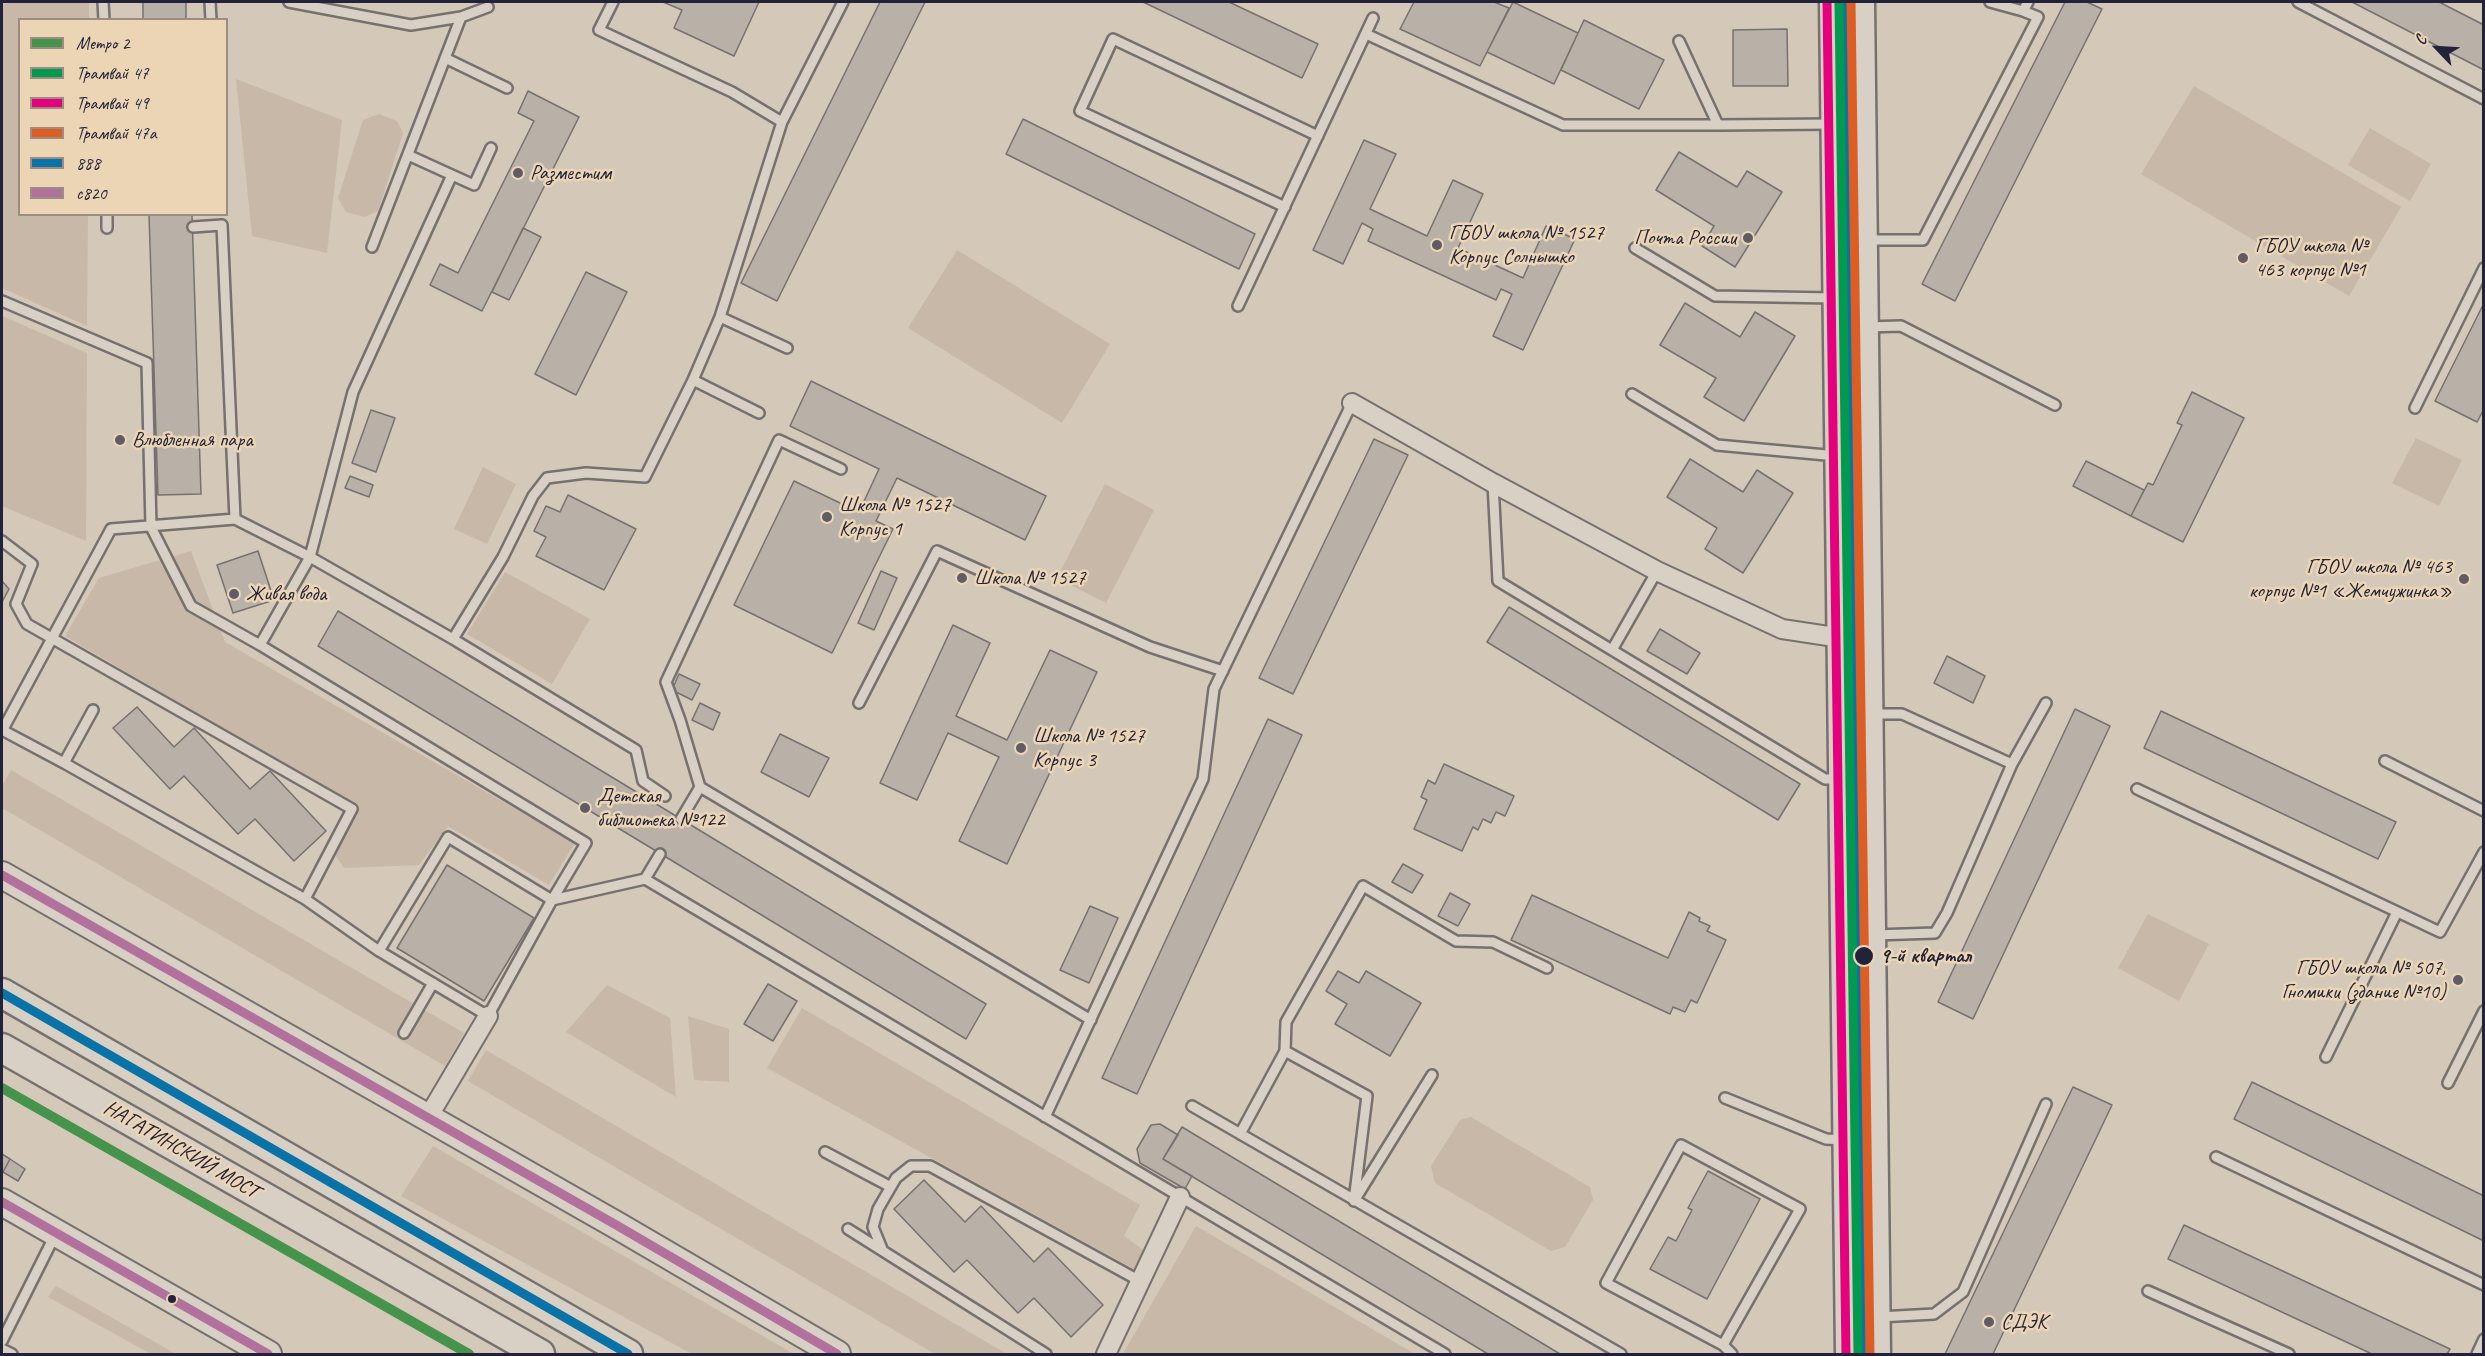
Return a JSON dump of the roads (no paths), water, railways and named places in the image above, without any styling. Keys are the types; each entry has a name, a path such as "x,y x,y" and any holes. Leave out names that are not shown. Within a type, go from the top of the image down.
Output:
{"main road":[{"path":"2,876 618,1226 836,1354"},
{"path":"2,993 628,1354"},
{"name":"НАГАТИНСКИЙ МОСТ","path":"2,1048 540,1354"},
{"path":"2,1205 56,1233 268,1354"}],"street":[{"path":"1831,2 1849,124 1856,779 1874,934 1863,1318 1846,1354"},
{"path":"1863,2 1849,124 1856,779 1844,1140 1863,1318 1879,1354"},
{"path":"1352,403 1493,483 1657,571 1782,629 1855,639"},
{"path":"427,1119 488,1016"},
{"path":"1106,1354 1180,1197"}],"lane":[{"path":"103,2 104,18"},
{"path":"210,2 211,18"},
{"path":"289,2 411,25 460,17 489,7"},
{"path":"613,2 598,30 732,92 782,122"},
{"path":"453,639 503,557 533,496 547,478 586,472 645,477 693,380 720,317 782,122 843,2"},
{"path":"1366,34 1563,125 1849,124 1847,2"},
{"path":"1850,240 1923,240 2038,16 1990,2"},
{"path":"2023,11 2028,2"},
{"path":"2298,2 2484,99"},
{"path":"372,247 460,17"},
{"path":"1238,306 1373,18"},
{"path":"1285,207 1080,111 1113,39 1318,136"},
{"path":"1679,41 1718,125"},
{"path":"445,58 507,88"},
{"path":"408,155 474,185 491,148"},
{"path":"260,645 310,557 353,392 452,175"},
{"path":"107,216 107,228"},
{"path":"222,216 235,519"},
{"path":"193,227 222,225"},
{"path":"1635,248 1715,296 1851,298"},
{"path":"2415,408 2484,268"},
{"path":"2,301 147,363 151,527 191,606 260,645 586,843 488,1016 379,951 304,899 64,763 2,731 111,529 151,527 235,519 310,557 453,639 636,750 643,781 665,796"},
{"path":"720,317 787,348"},
{"path":"1851,327 1901,326 2055,405"},
{"path":"693,380 759,413"},
{"path":"1632,393 1717,445 1852,456"},
{"path":"1046,1117 1203,779 1214,689 1352,403"},
{"path":"841,469 779,440 666,682 681,720 700,787 1091,1020"},
{"path":"1493,483 1498,581 1825,779 1856,779 1863,1354"},
{"path":"2,541 33,564 16,604 27,624 352,809 304,899"},
{"path":"859,703 937,551 1150,647 1223,671"},
{"path":"1612,650 1657,571"},
{"path":"1874,934 1935,933 1947,913 2012,764 2046,703"},
{"path":"64,763 93,710"},
{"path":"1855,713 1902,714 2012,764"},
{"path":"2385,761 2484,811"},
{"path":"681,819 700,787"},
{"path":"2137,789 2440,932 2484,852"},
{"path":"379,951 448,837 552,900 645,879 1444,1354"},
{"path":"645,879 660,854"},
{"path":"1240,1134 1285,1052 1286,1022 1362,886 1456,941 1493,942 1547,968"},
{"path":"2326,1057 2397,912"},
{"path":"404,1033 433,983"},
{"path":"2448,1083 2484,1011"},
{"path":"1285,1052 1367,1096 1354,1201"},
{"path":"1354,1201 1432,1075"},
{"path":"1725,1098 1826,1139 1844,1140"},
{"path":"1863,1318 1934,1314 1963,1292 2046,1104"},
{"path":"1192,1106 1621,1354"},
{"path":"1724,1345 1800,1209 1681,1145 1606,1283 1724,1345 1732,1354"},
{"path":"825,1152 891,1187"},
{"path":"2216,1157 2484,1285"},
{"path":"882,1249 873,1227 878,1209 896,1178 911,1166 930,1166 1140,1281"},
{"path":"848,1229 1046,1354"},
{"path":"2,1341 56,1233"},
{"path":"2148,1291 2289,1354"},
{"path":"2477,1354 2484,1339"},
{"path":"2,1349 12,1354"}],"metro line":[{"name":"2","path":"2,1088 469,1354"}],"tram line":[{"name":"49","path":"1827,2 1846,1354"},
{"name":"47","path":"1839,2 1858,1354"},
{"name":"47а","path":"1851,2 1870,1354"}],"place":[{"name":"Разместим","path":"518,173"},
{"name":"Почта России","path":"1748,238"},
{"name":"ГБОУ школа № 1527 Корпус Солнышко","path":"1437,245"},
{"name":"ГБОУ школа № 463 корпус №1","path":"2243,258"},
{"name":"Влюбленная пара","path":"120,440"},
{"name":"Школа № 1527 Корпус 1","path":"827,517"},
{"name":"Школа № 1527","path":"962,578"},
{"name":"ГБОУ школа № 463 корпус №1 «Жемчужинка»","path":"2464,579"},
{"name":"Живая вода","path":"234,594"},
{"name":"Школа № 1527 Корпус 3","path":"1021,748"},
{"name":"Детская библиотека №122","path":"585,808"},
{"name":"9-й квартал","path":"1864,956"},
{"name":"ГБОУ школа № 507, Гномики (здание №10)","path":"2458,980"},
{"name":"СДЭК","path":"1989,1322"}]}
